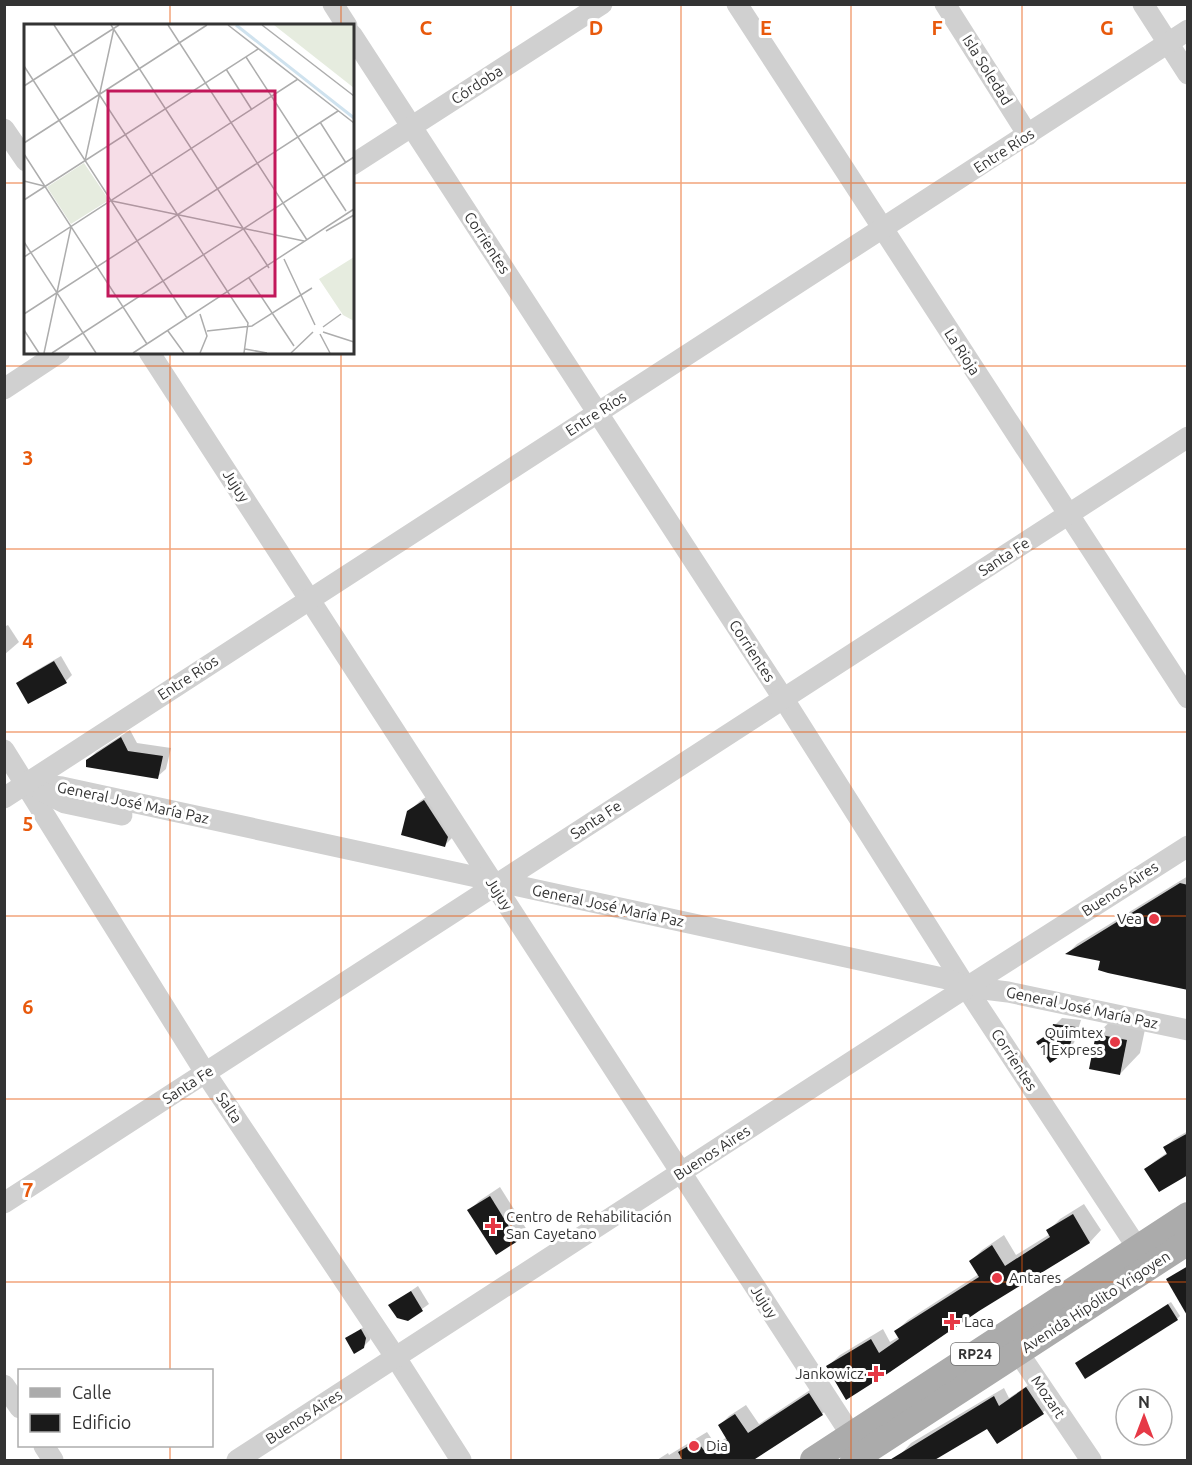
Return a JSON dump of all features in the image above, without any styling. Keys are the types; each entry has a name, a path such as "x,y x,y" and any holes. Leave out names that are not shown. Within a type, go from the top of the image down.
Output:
{"main road":[{"name":"Avenida Hipólito Yrigoyen","path":"813,1461 859,1452 1012,1344 1144,1258 1188,1215"},
{"name":"Avenida Hipólito Yrigoyen","path":"1144,1258 1188,1242"}],"street":[{"path":"333,4 345,24"},
{"name":"Córdoba","path":"354,164 602,4"},
{"name":"La Rioja","path":"737,4 1188,698"},
{"name":"Isla Soledad","path":"945,4 1028,135"},
{"path":"1143,4 1188,75"},
{"name":"Entre Ríos","path":"4,798 308,599 883,230 1188,30"},
{"name":"Corrientes","path":"354,38 783,698 966,993 1144,1258"},
{"path":"4,129 24,158"},
{"path":"4,389 57,354"},
{"name":"Jujuy","path":"150,354 859,1452"},
{"name":"Santa Fe","path":"4,1203 1188,437"},
{"name":"Salta","path":"4,750 27,783 206,1074 396,1358 461,1461"},
{"name":"General José María Paz","path":"27,783 62,787 494,887 935,977 966,993 1008,992 1188,1030"},
{"name":"Buenos Aires","path":"237,1461 680,1174 966,993 1188,846"},
{"name":"Mozart","path":"1012,1344 1091,1461"},
{"path":"4,1385 18,1405"},
{"path":"45,1447 53,1461"}],"building":[{"path":"54,661 67,683 28,704 16,683"},
{"path":"121,737 128,751 163,756 158,779 86,767 86,760"},
{"path":"424,800 448,837 445,847 401,835 407,811"},
{"name":"Vea","path":"1180,883 1188,885 1188,990 1108,973 1098,970 1100,961 1065,954"},
{"path":"1053,1024 1076,1027 1068,1051 1050,1063 1036,1042 1051,1032"},
{"path":"1096,1034 1127,1040 1120,1075 1089,1069"},
{"path":"1188,1133 1188,1175 1159,1192 1144,1169 1167,1154 1163,1147"},
{"name":"Centro de Rehabilitación San Cayetano","path":"490,1196 518,1241 496,1255 467,1210"},
{"path":"1073,1214 1090,1243 979,1311 846,1400 826,1366 871,1339 879,1353 899,1339 894,1331 979,1277 969,1261 992,1245 1005,1266 1050,1237 1046,1230"},
{"path":"1188,1266 1188,1317 1166,1279"},
{"path":"411,1291 423,1311 408,1321 397,1318 388,1305"},
{"path":"1168,1304 1178,1320 1085,1379 1075,1363"},
{"path":"361,1329 366,1338 364,1348 354,1354 345,1338"},
{"path":"1026,1387 1044,1414 997,1444 987,1429 933,1461 888,1461 994,1396 999,1406"},
{"path":"809,1393 823,1415 752,1461 683,1461 678,1452 697,1441 706,1453 727,1440 718,1425 735,1414 748,1433"}],"place":[{"name":"Vea","path":"1154,919"},
{"name":"Quimtex 1 Express","path":"1115,1042"},
{"name":"Centro de Rehabilitación San Cayetano","path":"493,1226"},
{"name":"Antares","path":"997,1278"},
{"name":"Laca","path":"952,1322"},
{"name":"Jankowicz","path":"876,1374"},
{"name":"Dia","path":"694,1446"}]}
